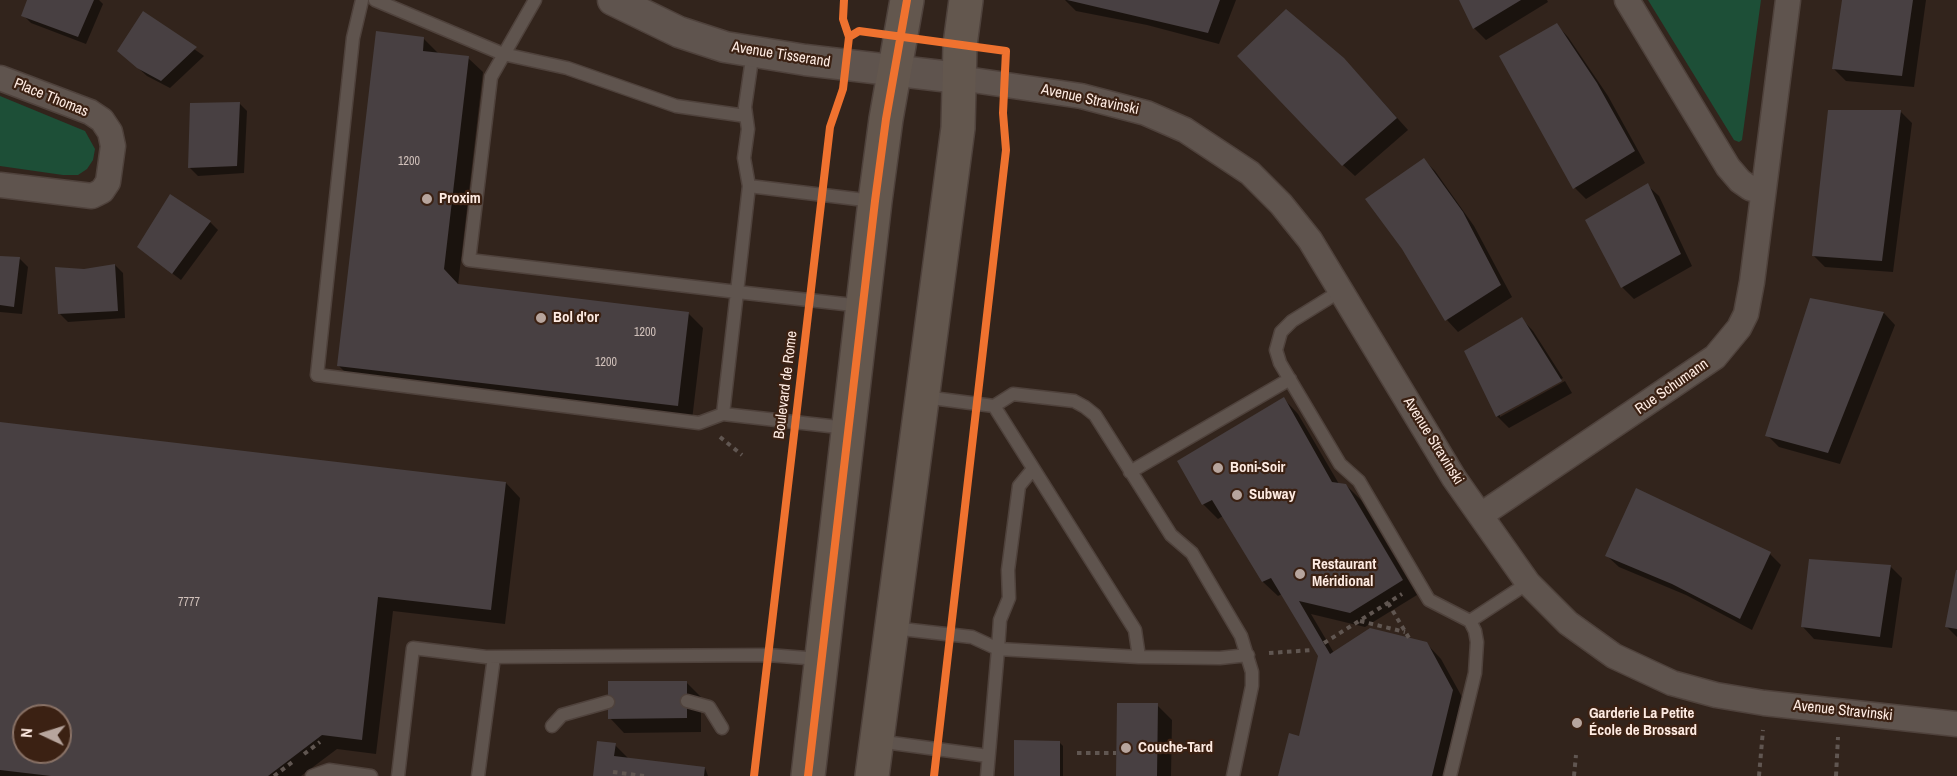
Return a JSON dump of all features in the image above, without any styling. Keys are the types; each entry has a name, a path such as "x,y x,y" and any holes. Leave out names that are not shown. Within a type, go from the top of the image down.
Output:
{"main road":[{"path":"808,776 875,201 907,0"},
{"path":"873,776 958,128 959,78 966,0"}],"street":[{"name":"Avenue Tisserand","path":"613,0 679,32 725,47 959,78"},
{"path":"1627,0 1728,166 1740,181 1750,188 1763,192"},
{"name":"Rue Schumann","path":"1481,515 1715,357 1729,342 1746,314 1788,0"},
{"name":"Place Thomas","path":"0,78 90,112 102,120 111,132 113,146 108,182 102,191 92,196 0,185"},
{"name":"Avenue Stravinski","path":"959,78 1104,100 1146,113 1185,130 1233,160 1266,188 1310,240 1454,478 1528,584 1568,623 1614,656 1672,683 1745,700 1957,723"}],"lane":[{"path":"362,0 353,38 317,375 699,423 723,414 848,428"},
{"path":"375,0 503,54 567,68 676,106 746,116"},
{"path":"535,0 491,77 470,260 863,306"},
{"path":"723,414 749,186 744,158 748,129 745,107 753,52"},
{"path":"749,186 875,201"},
{"path":"1342,290 1292,321 1281,332 1276,350 1280,363 1340,464 1359,481 1430,600 1470,621 1477,642 1475,673 1450,776"},
{"path":"1130,472 1290,379"},
{"path":"923,397 994,406 1013,394 1074,401 1095,415 1171,535 1192,554 1241,636 1248,655 1252,686 1233,776"},
{"path":"994,406 1135,630 1138,657"},
{"path":"987,776 1000,620 1009,598 1008,570 1019,486 1033,469"},
{"path":"1470,621 1528,584"},
{"path":"891,628 972,637 998,649 1138,657 1220,658 1248,655"},
{"path":"398,776 413,648 494,657 768,655 820,659"},
{"path":"478,776 494,657"},
{"path":"687,701 709,707 722,728"},
{"path":"552,726 562,715 608,702"},
{"path":"877,741 988,756"},
{"path":"312,776 330,770 371,776"}],"path":[{"path":"1324,643 1409,590"},
{"path":"1388,603 1409,638"},
{"path":"1359,621 1405,632"},
{"path":"1272,652 1313,650"},
{"path":"1759,776 1764,726"},
{"path":"1836,776 1838,736"},
{"path":"1077,753 1116,753"},
{"path":"1574,776 1576,755"},
{"path":"613,772 644,776"}],"green space":[{"path":"1648,0 1761,0 1742,140 1739,142 1734,140"},
{"path":"0,96 85,131 95,149 93,160 87,169 78,175 63,175 0,166"}],"building":[{"path":"27,0 94,0 78,37 21,16"},
{"path":"1067,0 1220,0 1208,33"},
{"path":"1459,0 1521,0 1473,29"},
{"path":"1842,0 1913,0 1902,76 1832,69"},
{"path":"1286,9 1344,58 1397,118 1342,166 1237,56"},
{"path":"143,11 197,47 161,81 137,68 117,51"},
{"path":"1557,23 1597,83 1635,151 1573,189 1499,56"},
{"path":"376,31 424,37 423,51 469,56 444,269 458,284 689,312 678,406 337,366"},
{"path":"240,102 237,166 188,168 190,103"},
{"path":"1828,110 1901,110 1882,261 1812,256"},
{"path":"1424,158 1463,212 1501,285 1445,321 1402,249 1365,199"},
{"path":"1648,183 1681,254 1621,288 1585,220"},
{"path":"170,194 211,221 172,274 137,247"},
{"path":"0,256 20,257 14,307 0,305"},
{"path":"115,264 118,311 58,314 55,267 84,269"},
{"path":"1810,298 1884,312 1828,453 1765,436"},
{"path":"1522,317 1562,381 1496,417 1464,351"},
{"path":"1284,397 1332,482 1346,484 1403,580 1350,613 1299,601 1330,654 1370,628 1427,642 1453,690 1432,776 1278,776 1289,733 1299,736 1318,656 1271,578 1262,582 1212,500 1202,505 1177,461"},
{"path":"0,422 506,482 491,610 378,597 362,740 322,735 268,776 51,776 0,770"},
{"path":"1636,488 1771,552 1740,619 1672,584 1605,556"},
{"path":"1809,559 1891,565 1880,637 1801,627"},
{"path":"1957,570 1957,629 1945,627"},
{"path":"608,681 687,681 687,718 608,719"},
{"path":"1117,703 1158,703 1157,776 1116,776"},
{"path":"1014,740 1060,741 1060,776 1014,776"},
{"path":"597,741 616,743 614,756 705,767 704,776 593,776"}],"cycle path":[{"name":"Boulevard de Rome","path":"754,776 830,127 843,89 849,37 843,19 844,0"},
{"path":"808,776 875,201 886,119 907,0"},
{"path":"849,37 859,31 1006,51 1003,113 1006,150 934,776"}],"place":[{"name":"Proxim","path":"427,199"},
{"name":"Bol d'or","path":"541,318"},
{"name":"Boni-Soir","path":"1218,468"},
{"name":"Subway","path":"1237,495"},
{"name":"Restaurant Méridional","path":"1300,574"},
{"name":"Garderie La Petite École de Brossard","path":"1577,723"},
{"name":"Couche-Tard","path":"1126,748"}]}
